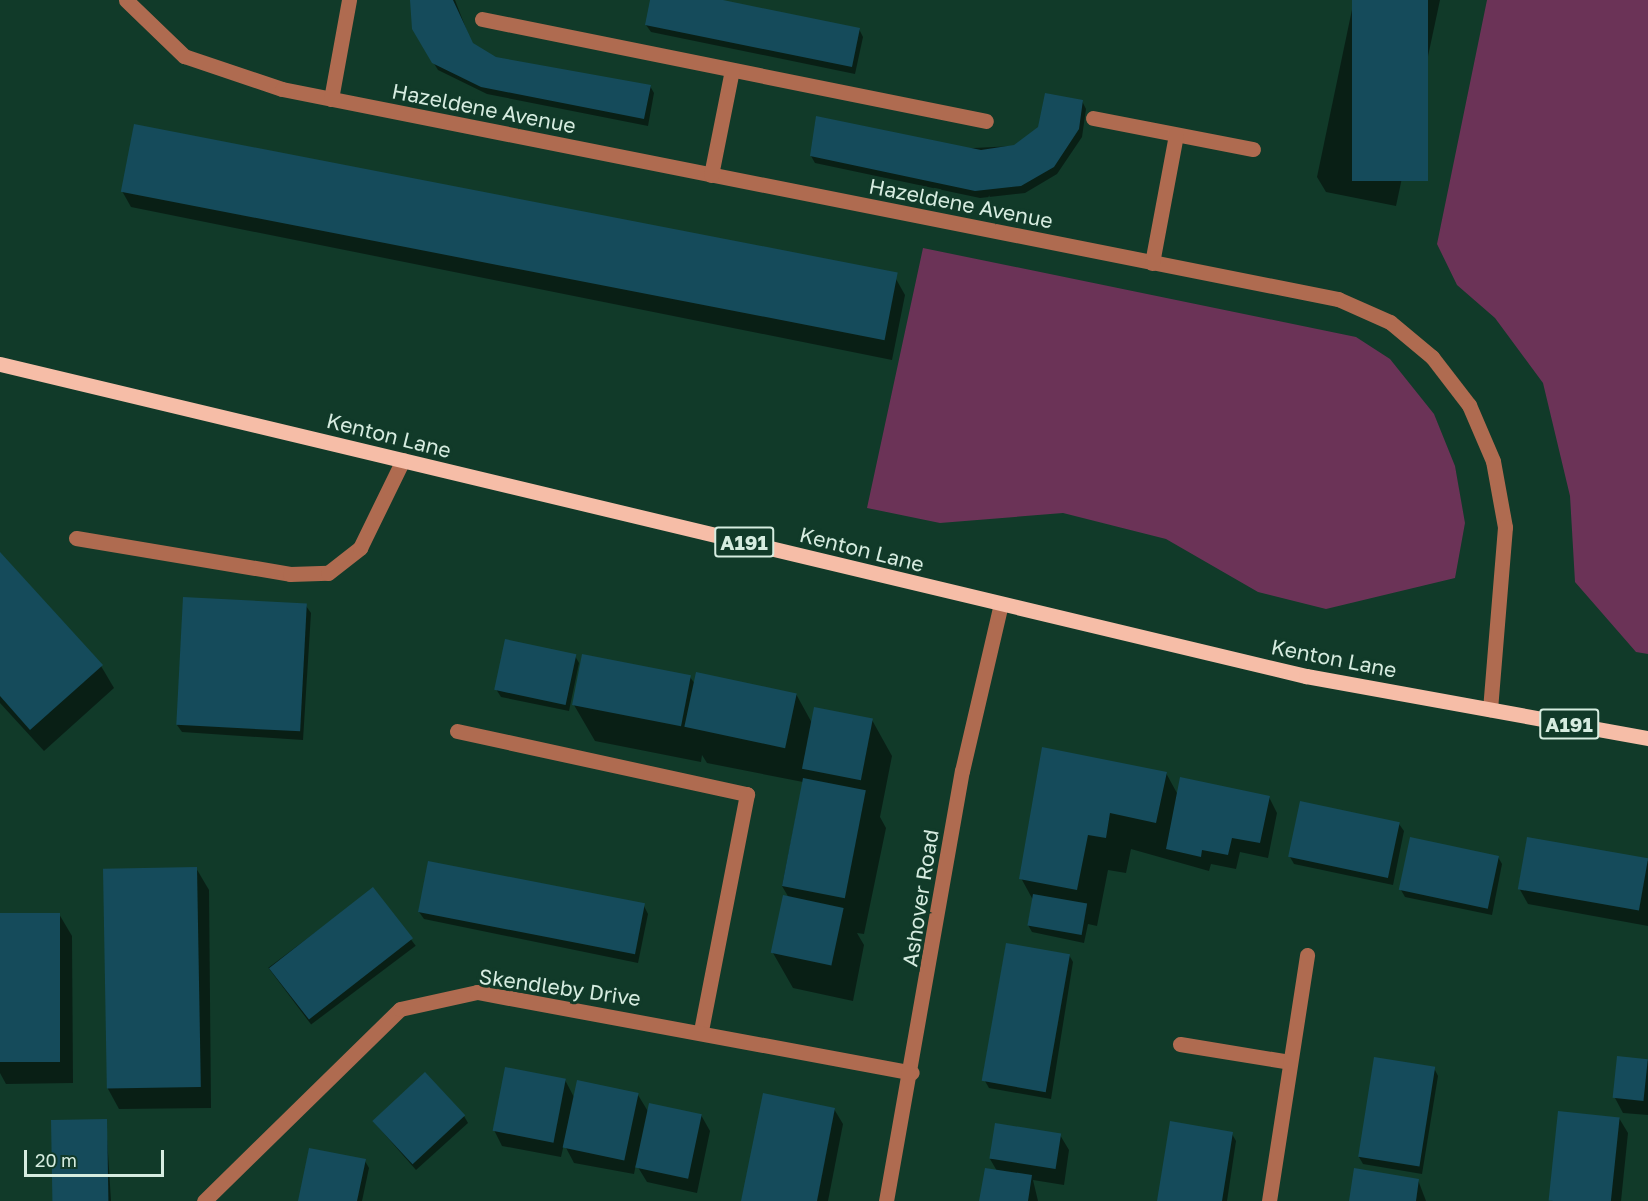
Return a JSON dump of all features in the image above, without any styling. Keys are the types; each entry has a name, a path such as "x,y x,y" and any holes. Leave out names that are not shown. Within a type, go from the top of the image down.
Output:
{"main road":[{"name":"Kenton Lane","path":"0,364 1306,676 1648,738"}],"street":[{"name":"Hazeldene Avenue","path":"126,0 184,56 282,89 1338,299 1390,322 1432,357 1469,405 1493,460 1505,527 1490,709"},
{"path":"331,99 349,0"},
{"path":"482,19 986,121"},
{"path":"711,175 732,70"},
{"path":"1094,118 1253,149"},
{"path":"1152,263 1176,135"},
{"path":"76,538 290,574 328,573 360,548 403,460"},
{"name":"Ashover Road","path":"886,1201 912,1073 962,771 1000,604"},
{"path":"457,731 747,794 701,1031"},
{"path":"1269,1201 1307,955"},
{"name":"Skendleby Drive","path":"204,1201 400,1009 477,992 701,1031 912,1073"},
{"path":"1180,1044 1290,1062"}],"shaded area":[{"path":"1487,0 1648,0 1648,654 1636,652 1575,582 1570,496 1543,383 1495,318 1457,285 1437,244"},
{"path":"923,248 1356,337 1390,359 1434,414 1455,466 1465,523 1455,578 1326,609 1258,592 1166,539 1063,513 940,523 867,508"}],"building":[{"path":"410,0 453,0 473,43 496,57 651,85 644,119 481,87 432,63 412,29"},
{"path":"650,0 723,0 860,28 852,67 645,25"},
{"path":"1352,0 1428,0 1428,181 1352,181"},
{"path":"1045,93 1083,100 1079,129 1054,167 1021,186 975,191 810,156 816,116 981,150 1014,145 1038,127"},
{"path":"134,124 898,272 885,340 121,192"},
{"path":"0,552 103,665 30,730 0,696"},
{"path":"183,597 307,603 300,731 176,725"},
{"path":"505,639 576,654 566,705 494,690"},
{"path":"582,654 691,675 681,726 572,705"},
{"path":"696,672 797,693 785,748 684,727"},
{"path":"814,707 873,718 861,780 802,769"},
{"path":"1042,747 1167,772 1156,823 1110,813 1106,838 1088,835 1077,890 1019,879"},
{"path":"1180,777 1270,796 1260,843 1232,838 1228,855 1202,850 1201,857 1166,849"},
{"path":"803,778 866,790 845,898 782,886"},
{"path":"1300,801 1400,822 1388,878 1288,857"},
{"path":"1410,837 1499,856 1488,909 1399,890"},
{"path":"1527,837 1648,858 1639,911 1518,889"},
{"path":"428,861 645,903 635,954 418,912"},
{"path":"197,867 201,1087 107,1089 103,869"},
{"path":"373,887 413,938 309,1019 269,968"},
{"path":"1033,894 1087,904 1082,935 1027,926"},
{"path":"783,895 844,908 831,966 771,953"},
{"path":"0,913 60,913 60,1062 0,1062"},
{"path":"1006,943 1070,954 1046,1092 982,1081"},
{"path":"1617,1056 1648,1059 1643,1101 1613,1098"},
{"path":"1374,1057 1435,1067 1419,1166 1358,1157"},
{"path":"505,1067 566,1079 553,1143 493,1131"},
{"path":"425,1072 465,1115 413,1164 372,1121"},
{"path":"577,1080 639,1093 624,1161 563,1147"},
{"path":"763,1093 835,1108 817,1201 741,1201"},
{"path":"649,1103 702,1114 688,1179 635,1168"},
{"path":"1558,1111 1620,1117 1611,1201 1549,1201"},
{"path":"107,1119 108,1201 52,1201 51,1120"},
{"path":"1170,1121 1233,1132 1222,1201 1157,1201"},
{"path":"995,1123 1061,1133 1056,1169 989,1159"},
{"path":"309,1148 366,1159 357,1201 298,1201"},
{"path":"985,1168 1032,1175 1028,1201 979,1201"},
{"path":"1354,1168 1419,1179 1416,1201 1349,1201"}]}
